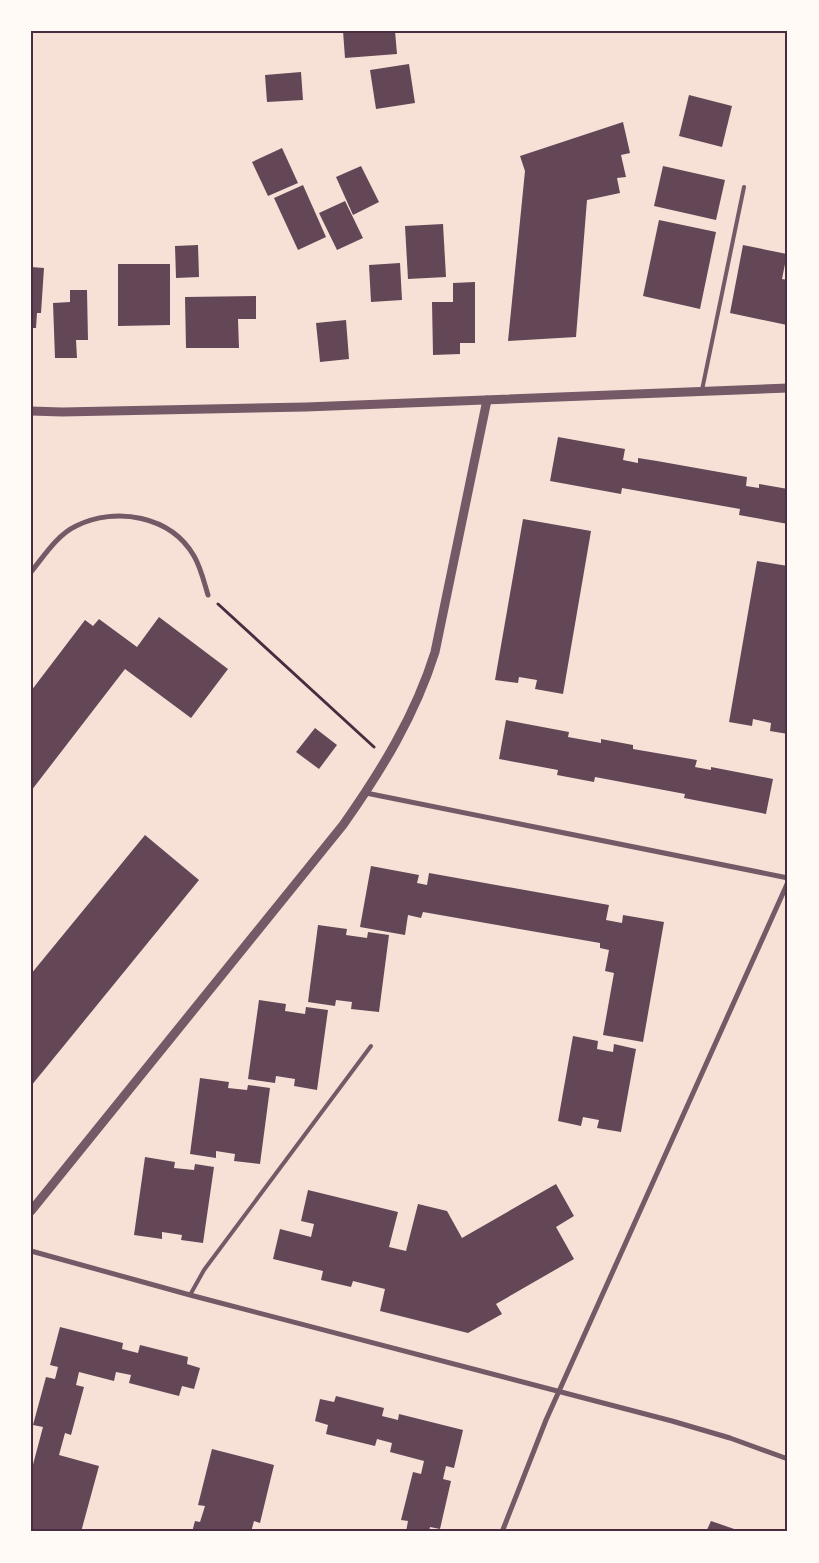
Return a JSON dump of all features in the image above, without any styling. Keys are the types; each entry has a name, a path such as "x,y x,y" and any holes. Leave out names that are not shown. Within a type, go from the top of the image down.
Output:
{"street":[{"path":"31,411 296,407 788,388"},
{"path":"31,1211 343,826 387,759 424,689 435,652 487,400"},
{"path":"31,572 61,536 76,526 112,516 132,517 151,521 168,528 183,540 195,556 208,595"},
{"path":"366,793 788,878"},
{"path":"502,1532 526,1468 559,1393 788,882"},
{"path":"31,1251 730,1438 788,1459"}],"lane":[{"path":"702,390 744,187"},
{"path":"190,1295 204,1270 371,1046"}],"path":[{"path":"208,595 387,759"}],"building":[{"path":"343,31 395,31 397,54 345,58"},
{"path":"409,64 415,103 376,109 370,70"},
{"path":"301,72 303,100 267,102 265,75"},
{"path":"689,95 732,106 722,147 679,136"},
{"path":"623,122 630,153 621,155 626,177 617,178 620,193 587,200 576,337 508,341 525,171 520,156"},
{"path":"282,148 298,183 268,196 252,162"},
{"path":"361,166 379,202 353,215 336,177"},
{"path":"663,166 725,180 716,220 654,206"},
{"path":"303,185 326,237 298,250 274,198"},
{"path":"345,201 363,238 337,250 319,213"},
{"path":"659,220 716,232 700,309 643,296"},
{"path":"443,224 446,277 408,279 405,226"},
{"path":"198,245 199,277 176,278 175,246"},
{"path":"743,245 787,254 782,279 788,280 787,325 730,313"},
{"path":"400,263 402,300 371,302 369,265"},
{"path":"118,264 170,264 170,325 118,326"},
{"path":"31,267 44,268 41,313 37,313 36,328 31,328"},
{"path":"475,282 475,343 460,343 460,354 433,355 432,302 453,302 453,283"},
{"path":"70,290 87,290 88,340 76,340 77,358 55,358 53,303 70,302"},
{"path":"256,296 256,319 238,319 239,348 186,348 185,297"},
{"path":"346,320 349,359 320,362 316,323"},
{"path":"558,437 625,449 623,460 638,463 638,458 657,461 747,477 746,486 759,488 759,484 788,489 788,524 739,515 740,509 622,488 621,494 550,481"},
{"path":"523,519 591,531 563,694 535,689 537,680 519,677 518,683 495,680"},
{"path":"757,561 788,566 788,734 770,731 771,723 753,719 752,726 729,722"},
{"path":"159,617 228,669 191,718 125,669 31,791 31,691 85,620 93,626 99,619 137,647"},
{"path":"506,720 569,732 568,737 601,743 601,739 633,745 633,749 697,760 695,767 711,770 711,767 773,779 766,814 684,798 685,794 595,777 594,782 557,775 558,770 499,759"},
{"path":"315,728 337,745 319,769 296,752"},
{"path":"145,835 199,880 31,1086 31,974"},
{"path":"371,866 419,875 417,883 427,885 429,873 609,905 606,920 622,923 623,915 664,922 643,1042 603,1035 614,973 605,971 609,950 600,948 600,943 423,912 421,918 408,915 405,935 360,927"},
{"path":"318,925 347,929 346,935 367,938 368,932 389,935 379,1012 351,1009 352,1002 336,1000 335,1006 308,1002"},
{"path":"259,1000 286,1004 285,1011 305,1014 306,1007 328,1010 317,1090 294,1086 295,1079 276,1076 275,1083 248,1079"},
{"path":"573,1036 598,1041 597,1049 613,1052 614,1044 636,1049 621,1132 597,1128 599,1120 583,1117 581,1126 558,1121"},
{"path":"200,1078 229,1082 228,1088 247,1090 248,1085 270,1088 260,1164 234,1161 235,1154 216,1151 216,1158 190,1154"},
{"path":"145,1157 175,1162 174,1168 194,1170 195,1164 214,1167 203,1243 181,1240 182,1235 162,1232 162,1239 134,1235"},
{"path":"556,1184 574,1216 556,1227 574,1259 496,1304 502,1314 468,1333 380,1311 385,1289 353,1281 351,1287 321,1280 323,1271 273,1259 280,1229 311,1237 314,1224 301,1221 308,1190 398,1212 389,1247 406,1251 418,1204 447,1211 462,1238"},
{"path":"60,1327 123,1343 122,1349 138,1353 140,1345 188,1357 187,1364 200,1368 194,1389 182,1386 179,1396 129,1383 131,1375 116,1372 114,1381 79,1372 76,1385 84,1387 71,1435 65,1433 59,1455 99,1466 81,1532 31,1532 31,1472 43,1427 33,1425 46,1377 55,1379 58,1367 50,1365"},
{"path":"336,1396 384,1408 382,1416 398,1420 399,1414 463,1430 454,1468 446,1466 443,1479 451,1481 440,1529 430,1527 429,1532 406,1532 408,1521 401,1520 413,1472 421,1474 424,1461 390,1452 392,1443 377,1439 375,1446 326,1434 328,1425 315,1421 320,1399 334,1402"},
{"path":"212,1449 274,1465 260,1523 254,1521 251,1532 192,1532 195,1521 200,1522 205,1506 198,1505"},
{"path":"711,1521 740,1531 740,1532 706,1532"}]}
